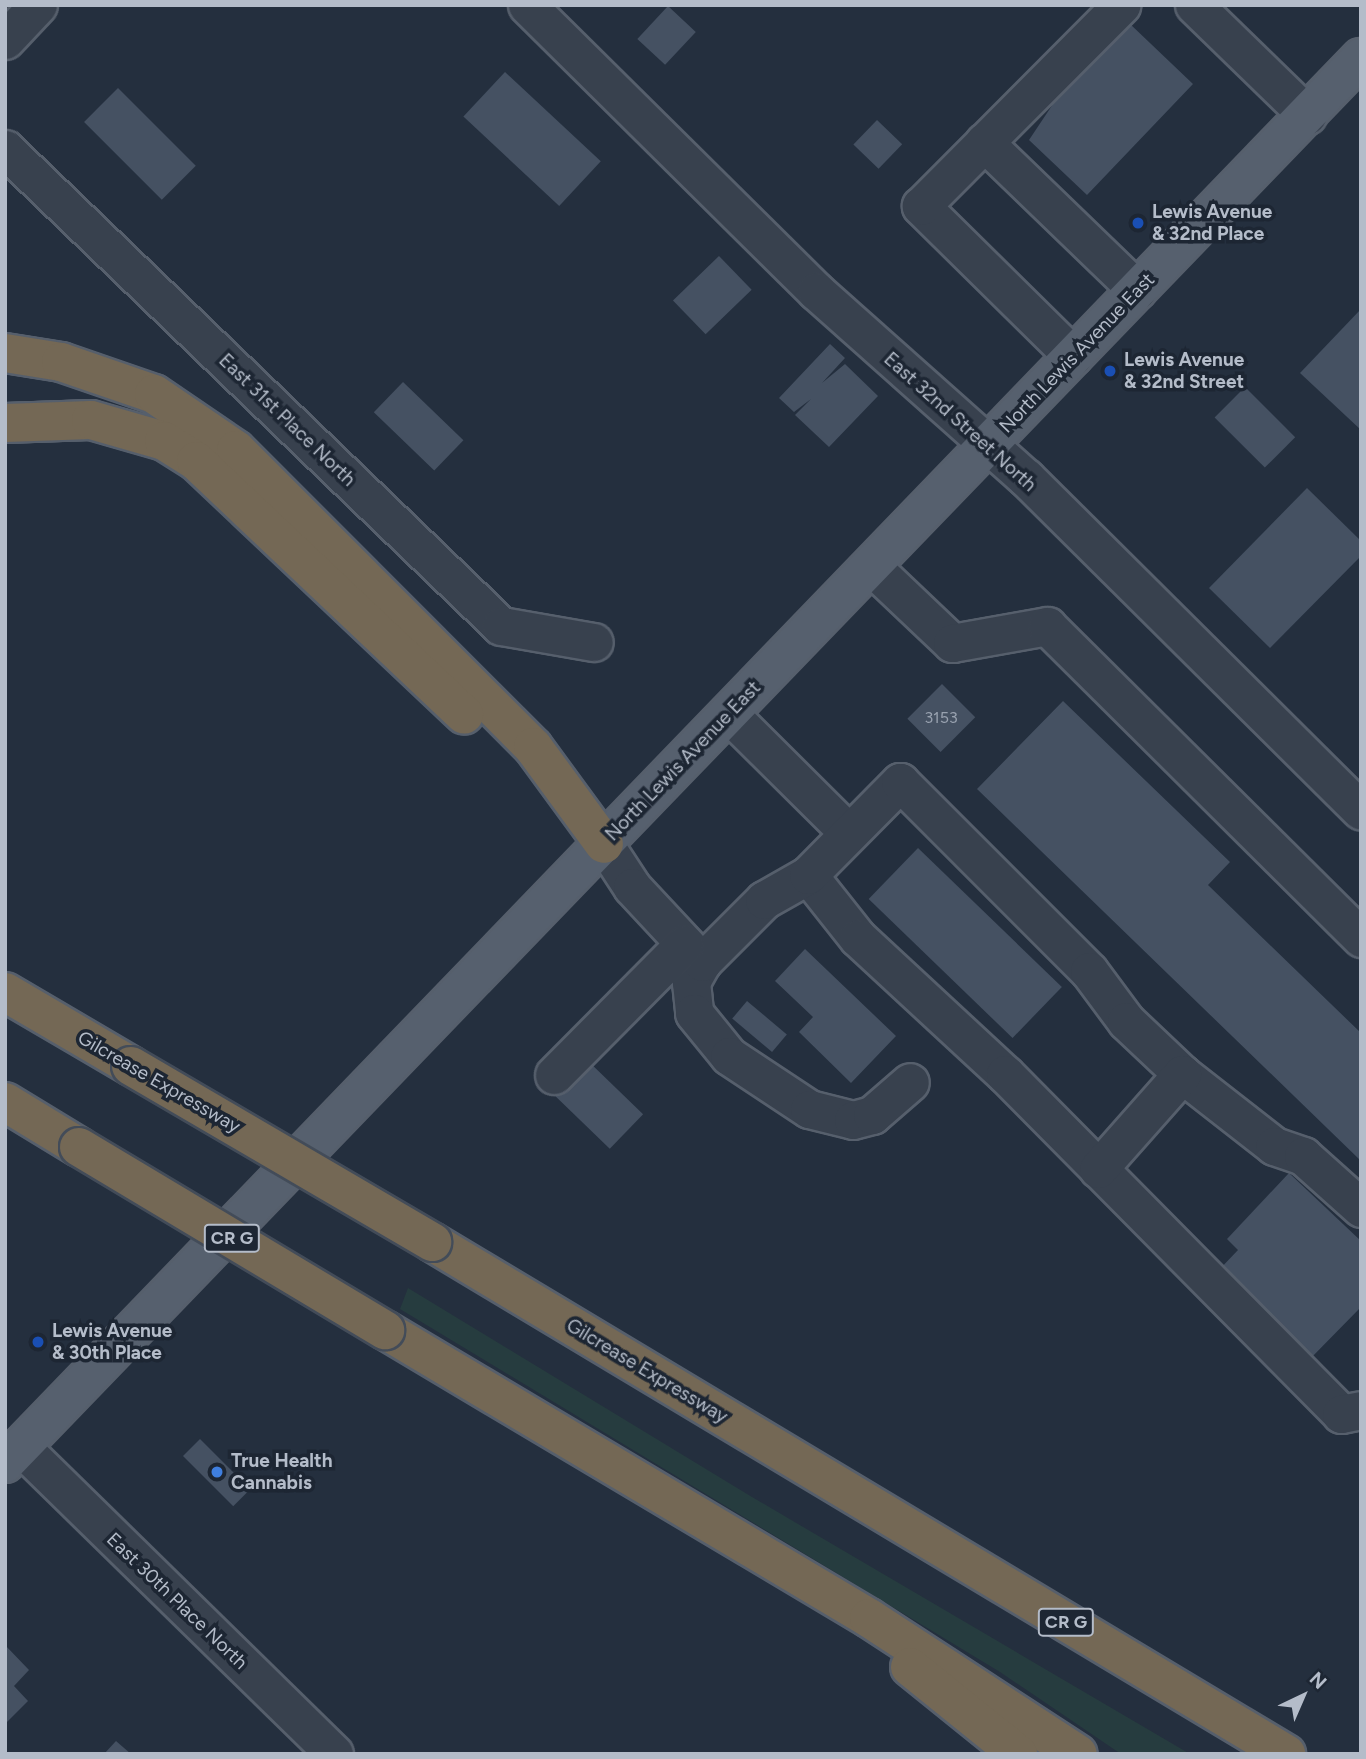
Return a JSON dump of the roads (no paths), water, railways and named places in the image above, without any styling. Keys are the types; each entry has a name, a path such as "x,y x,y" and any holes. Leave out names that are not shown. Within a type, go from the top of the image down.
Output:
{"highway":[{"path":"5,353 82,368 154,394 236,450 533,747 604,844"},
{"path":"5,423 91,420 164,442 196,461 604,844"},
{"name":"Gilcrease Expressway","path":"5,992 432,1242 1286,1754"},
{"name":"CR G","path":"5,1102 788,1570 1078,1754"},
{"path":"788,1570 1018,1754"}],"main road":[{"name":"North Lewis Avenue East","path":"13,1455 1361,58"}],"street":[{"path":"5,40 38,5"},
{"name":"East 32nd Street North","path":"527,5 816,291 989,446 1361,811"},
{"path":"1073,356 921,206 1121,5"},
{"path":"1194,5 1307,115"},
{"path":"984,142 1137,290"},
{"name":"East 31st Place North","path":"5,149 500,626 594,642"},
{"path":"871,566 953,643 1047,626 1361,938"},
{"path":"729,714 848,832"},
{"path":"554,1075 693,953 764,900 808,874 900,782 1089,971 1126,1021 1182,1074 1274,1146 1303,1156 1361,1208"},
{"path":"604,844 632,887 693,953 691,982 694,1013 729,1056 774,1090 809,1109 853,1120 872,1115 910,1082"},
{"path":"808,874 858,938 1098,1169 1341,1415 1361,1410"},
{"path":"1098,1169 1182,1074"},
{"name":"East 30th Place North","path":"13,1455 334,1754"}],"place":[{"name":"Lewis Avenue & 32nd Place","path":"1138,223"},
{"name":"Lewis Avenue & 32nd Street","path":"1110,371"},
{"name":"Lewis Avenue & 30th Place","path":"38,1342"},
{"name":"True Health Cannabis","path":"217,1472"}]}
